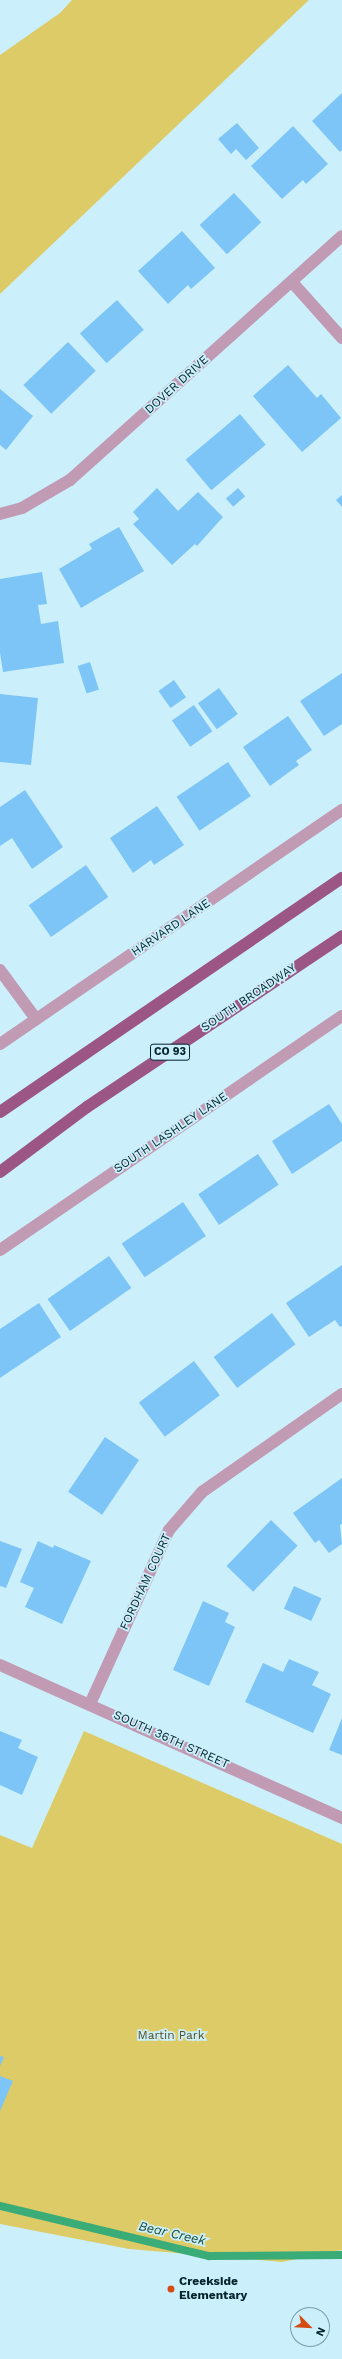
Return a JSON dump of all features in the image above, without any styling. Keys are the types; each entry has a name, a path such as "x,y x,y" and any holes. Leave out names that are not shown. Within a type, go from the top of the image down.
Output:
{"main road":[{"path":"0,1112 342,878"},
{"name":"SOUTH BROADWAY","path":"0,1172 87,1107 342,936"}],"street":[{"name":"DOVER DRIVE","path":"0,514 22,508 70,480 342,236"},
{"path":"292,282 342,338"},
{"name":"HARVARD LANE","path":"0,1044 342,810"},
{"path":"0,970 36,1019"},
{"name":"SOUTH LASHLEY LANE","path":"0,1250 342,1016"},
{"name":"FORDHAM COURT","path":"90,1704 169,1530 202,1492 342,1394"},
{"name":"SOUTH 36TH STREET","path":"0,1665 90,1704 341,1818"}],"green space":[{"path":"72,0 309,0 0,294 0,55 60,13"},
{"name":"Martin Park","path":"84,1731 342,1844 342,2250 282,2262 129,2249 0,2224 0,1835 32,1848"}],"building":[{"path":"342,93 342,150 340,152 312,121"},
{"path":"237,123 259,148 246,160 236,149 231,154 218,139"},
{"path":"293,126 328,164 306,184 303,180 282,199 251,166"},
{"path":"234,193 261,222 227,254 200,225"},
{"path":"182,231 215,268 191,289 188,285 168,304 138,271"},
{"path":"117,300 144,330 107,363 80,333"},
{"path":"68,342 96,371 51,414 23,385"},
{"path":"288,365 317,398 321,394 341,418 302,452 253,396"},
{"path":"0,389 33,416 6,450 0,445"},
{"path":"240,414 266,445 211,490 186,460"},
{"path":"157,488 178,511 198,492 223,517 197,546 195,544 172,565 133,524 139,519 133,512"},
{"path":"238,488 245,496 233,507 226,498"},
{"path":"342,495 342,507 336,500"},
{"path":"119,527 144,571 81,608 59,569 92,549 89,544"},
{"path":"42,572 47,604 38,605 41,624 58,621 64,663 3,672 0,653 0,579"},
{"path":"90,662 99,690 87,694 78,666"},
{"path":"342,673 342,724 324,736 300,701"},
{"path":"174,680 186,697 170,708 158,691"},
{"path":"219,688 238,714 217,729 198,703"},
{"path":"0,694 38,698 31,765 0,762"},
{"path":"194,705 212,731 190,747 172,720"},
{"path":"288,716 312,750 296,761 299,765 270,786 243,747"},
{"path":"228,762 251,796 200,831 177,797"},
{"path":"25,790 63,847 32,869 12,838 0,846 0,807"},
{"path":"157,806 184,845 154,865 151,860 133,873 110,838"},
{"path":"86,865 108,897 51,937 29,905"},
{"path":"329,1104 342,1124 342,1141 292,1174 272,1141"},
{"path":"258,1154 279,1185 219,1225 198,1194"},
{"path":"183,1202 206,1236 145,1277 122,1243"},
{"path":"109,1256 131,1288 70,1331 48,1299"},
{"path":"342,1265 342,1326 340,1327 335,1320 309,1337 286,1303"},
{"path":"39,1303 61,1337 0,1378 0,1329"},
{"path":"272,1313 295,1344 237,1388 214,1357"},
{"path":"194,1361 220,1395 165,1437 139,1403"},
{"path":"105,1437 139,1460 102,1515 68,1492"},
{"path":"342,1478 342,1524 340,1525 342,1544 329,1553 319,1540 315,1543 293,1513"},
{"path":"271,1520 298,1546 253,1592 227,1566"},
{"path":"0,1541 22,1549 6,1588 0,1586"},
{"path":"38,1541 53,1548 54,1545 91,1561 62,1624 25,1607 34,1588 20,1582"},
{"path":"294,1586 321,1598 311,1621 284,1609"},
{"path":"203,1601 229,1613 225,1622 235,1627 209,1686 173,1670"},
{"path":"289,1659 319,1672 312,1685 331,1694 313,1733 245,1702 263,1663 283,1672"},
{"path":"342,1718 342,1755 329,1750"},
{"path":"0,1731 22,1740 18,1748 38,1757 22,1795 0,1785"},
{"path":"0,2056 4,2057 0,2066"},
{"path":"0,2076 13,2081 0,2111"}],"waterway":[{"name":"Bear Creek","path":"0,2206 209,2256 342,2255"}],"place":[{"name":"Creekside Elementary","path":"171,2289"}]}
